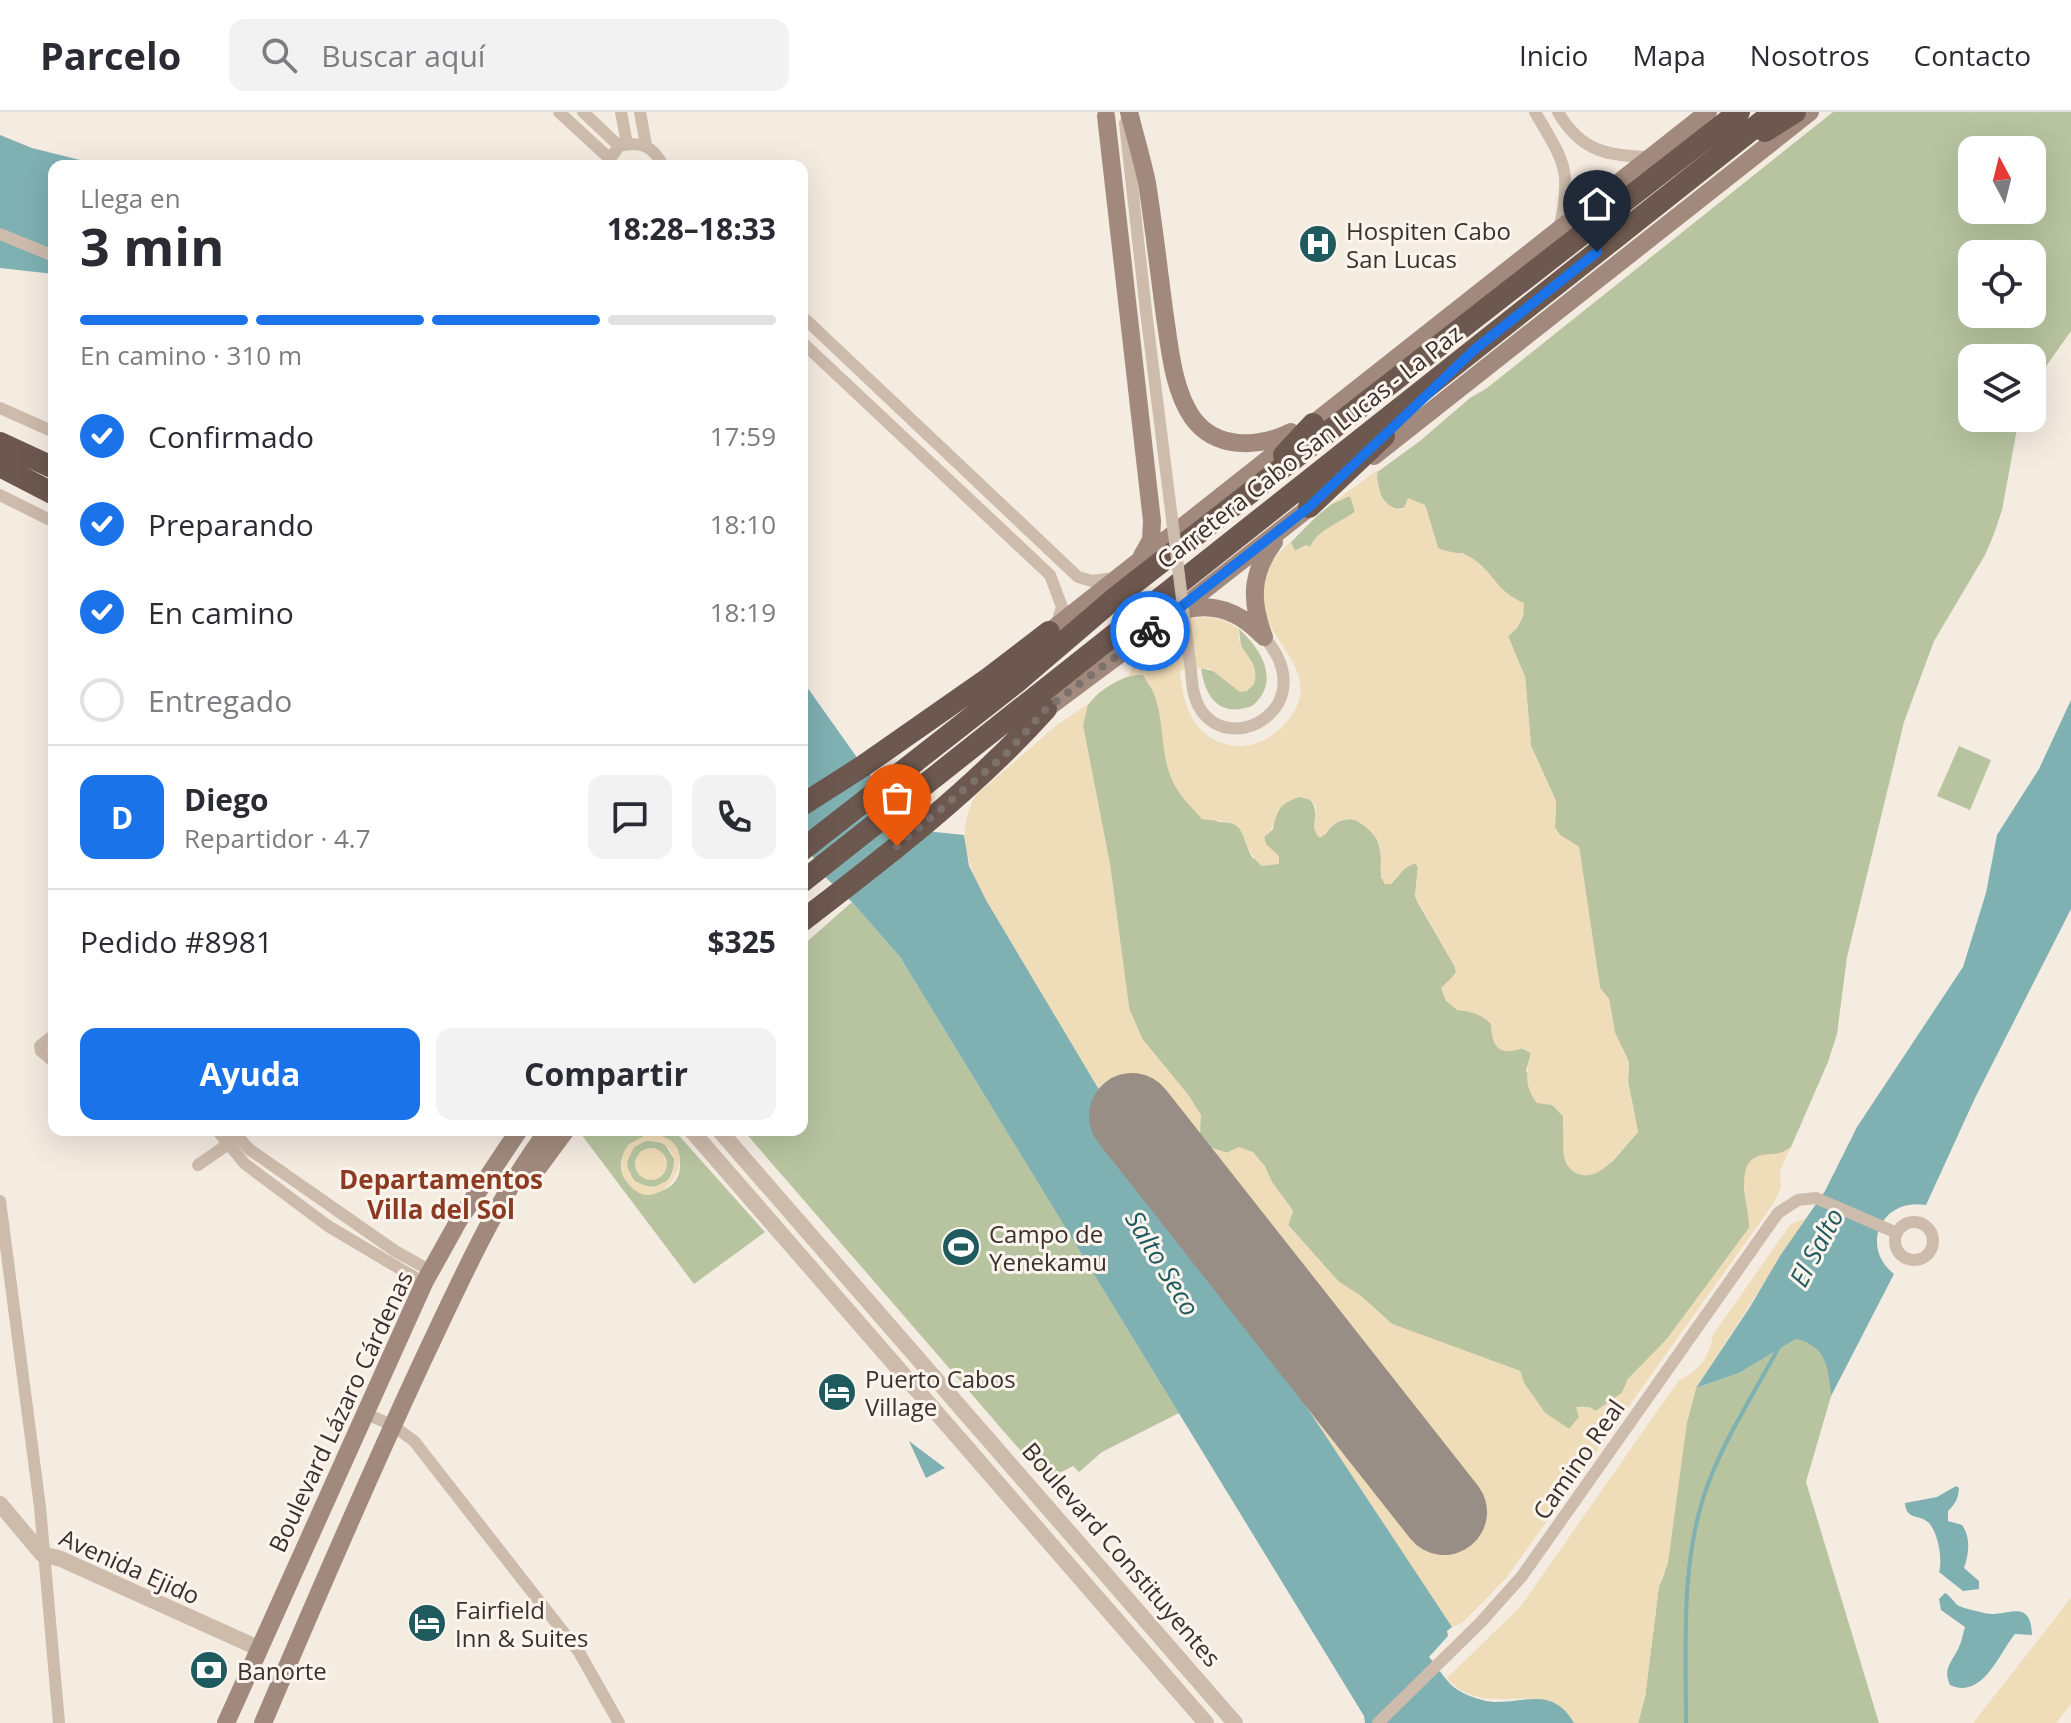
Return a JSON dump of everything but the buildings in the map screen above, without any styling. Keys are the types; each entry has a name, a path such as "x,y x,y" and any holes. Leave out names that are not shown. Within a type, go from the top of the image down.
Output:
{"highway":[{"name":"Carretera Cabo San Lucas - La Paz","path":"808,845 1018,681 1115,598 1739,112"},
{"name":"Carretera Cabo San Lucas - La Paz","path":"808,877 1774,112"},
{"path":"1696,173 1795,112"},
{"path":"1309,507 1474,350"},
{"path":"1239,504 1313,424"},
{"path":"0,443 48,465"},
{"path":"0,466 48,491"},
{"path":"1018,681 1052,629"},
{"path":"808,801 964,696 1052,629"},
{"path":"974,746 1046,709"},
{"path":"808,916 916,831 1005,755 1046,709"}],"main road":[{"path":"1052,629 1708,112"},
{"path":"1046,709 1171,616 1810,112"},
{"path":"1116,113 1146,182 1176,377 1193,418 1212,435 1244,444 1270,441 1313,424"},
{"path":"1116,113 1152,521 1151,540 1137,562"},
{"path":"1264,637 1254,602 1256,577 1265,554 1286,525"},
{"path":"1171,616 1197,607 1221,609 1246,621 1264,637"},
{"name":"Boulevard Lázaro Cárdenas","path":"226,1723 427,1277 459,1220 515,1136"},
{"path":"263,1723 392,1425 454,1294 509,1191 544,1136"},
{"path":"454,1294 523,1187 561,1136"}],"street":[{"path":"559,112 605,160"},
{"path":"583,112 623,145 646,145"},
{"path":"609,160 623,145 621,112"},
{"path":"640,112 646,145 660,160"},
{"path":"1535,112 1567,177 1559,230"},
{"path":"1558,112 1571,131 1589,146 1612,154 1651,157"},
{"path":"1116,113 1133,203 1191,671 1198,705 1211,720 1233,727 1258,724 1275,709 1283,687 1281,663 1264,637"},
{"path":"0,234 48,254"},
{"path":"808,322 1053,550 1078,577 1098,581 1121,575"},
{"path":"808,348 1050,575 1062,607 1052,629"},
{"path":"875,411 889,399"},
{"path":"0,408 48,429"},
{"path":"0,495 48,519"},
{"path":"48,1040 40,1046 48,1057"},
{"name":"Boulevard Constituyentes","path":"696,1136 1206,1723"},
{"name":"Boulevard Constituyentes","path":"724,1136 1235,1723"},
{"path":"198,1165 232,1137 395,1251 427,1277"},
{"name":"Camino Real","path":"1378,1723 1481,1622 1522,1576 1772,1220 1803,1198 1822,1199 1897,1233"},
{"path":"0,1201 40,1507 59,1723"},
{"path":"364,1413 392,1425 414,1441 579,1652 619,1723"},
{"name":"Avenida Ejido","path":"0,1504 42,1554 61,1559 258,1648"}],"green space":[{"path":"1833,112 2071,112 2071,331 2046,366 2046,344 1958,344 1958,432 2016,432 2002,510 1994,534 1985,555 1934,641 1904,722 1847,957 1837,1034 1828,1062 1791,1147 1755,1168 1745,1181 1749,1228 1667,1339 1628,1379 1622,1393 1596,1411 1582,1406 1580,1417 1569,1429 1545,1413 1524,1383 1520,1371 1392,1324 1361,1296 1339,1282 1288,1225 1293,1211 1264,1165 1209,1147 1200,1134 1200,1115 1189,1096 1143,1040 1129,1008 1110,865 1083,726 1086,709 1097,695 1120,680 1143,675 1158,699 1167,763 1218,822 1228,822 1239,828 1253,859 1266,844 1264,837 1273,829 1276,812 1292,799 1306,797 1314,807 1314,828 1325,835 1347,819 1363,823 1369,829 1380,849 1381,878 1391,884 1405,868 1415,863 1418,867 1415,896 1455,967 1456,972 1451,979 1457,1010 1484,1018 1491,1024 1492,1032 1531,1053 1526,1071 1563,1116 1567,1165 1612,1162 1638,1132 1628,1081 1629,1062 1615,1033 1609,999 1600,988 1579,847 1555,828 1556,801 1531,746 1525,677 1508,636 1517,628 1524,614 1474,560 1462,553 1449,554 1438,548 1425,505 1389,507 1381,496 1376,473 1420,441 1470,398 1487,388"},
{"path":"1348,496 1355,512 1324,531 1310,547 1292,550 1291,542 1310,523 1332,504"},
{"path":"1239,629 1261,656 1267,677 1261,697 1252,706 1231,709 1222,707 1210,696 1201,668 1217,672 1241,646"},
{"path":"1959,746 1991,760 1970,810 1937,796"},
{"name":"Campo de Yenekamu","path":"852,902 900,957 1179,1413 1102,1452 1079,1472 1073,1466 1046,1480 748,1136 808,1136 808,941"},
{"path":"583,1136 653,1136 629,1144 621,1161 623,1175 631,1185 643,1191 656,1192 669,1187 678,1177 680,1161 672,1144 658,1136 679,1136 765,1232 694,1284"},
{"path":"645,1140 664,1143 674,1159 674,1167 664,1183 645,1186 632,1178 627,1166 629,1154","holes":["641,1151 667,1165 661,1176 635,1162"]},
{"path":"1796,1339 1809,1342 1817,1349 1829,1373 1831,1396 1806,1482 1879,1723 1638,1723 1645,1697 1659,1586 1664,1575 1687,1422 1696,1388 1739,1373"}],"sand":[{"path":"1378,470 1379,490 1385,501 1403,510 1408,498 1425,505 1438,548 1475,560 1507,593 1524,603 1520,621 1508,636 1525,677 1531,746 1556,801 1555,828 1579,847 1600,988 1609,999 1615,1033 1629,1062 1628,1082 1638,1132 1612,1162 1596,1173 1578,1174 1567,1164 1563,1150 1563,1116 1552,1105 1537,1103 1528,1085 1531,1053 1524,1048 1503,1051 1493,1039 1491,1024 1476,1014 1457,1010 1446,1001 1441,988 1456,973 1455,967 1415,896 1418,867 1415,863 1405,868 1391,884 1385,884 1381,875 1380,846 1369,830 1355,820 1344,819 1318,837 1314,828 1316,806 1311,800 1299,797 1283,805 1264,837 1266,844 1279,856 1279,864 1262,866 1252,855 1238,827 1227,822 1202,819 1180,793 1165,757 1159,714 1151,687 1143,675 1128,677 1147,648 1174,626 1190,619 1206,617 1223,620 1239,629 1241,644 1254,668 1254,684 1247,691 1240,692 1209,668 1180,670 1184,696 1193,720 1210,738 1236,746 1260,742 1281,728 1296,709 1301,691 1298,675 1265,613 1262,593 1268,572 1276,557 1291,542 1295,551 1306,545 1310,547 1324,531 1355,512 1350,496 1328,506"},
{"path":"1088,704 1083,726 1110,865 1129,1008 1143,1040 1201,1115 1200,1134 1209,1147 1226,1153 1239,1147 1253,1152 1293,1211 1288,1226 1339,1282 1361,1296 1392,1324 1520,1371 1524,1383 1545,1413 1569,1429 1579,1417 1576,1407 1589,1407 1596,1411 1622,1393 1628,1379 1667,1339 1749,1228 1744,1179 1749,1162 1791,1147 1780,1170 1781,1188 1773,1204 1507,1577 1462,1623 1452,1627 1117,1120 973,874 965,835 966,822 976,795 1057,725"},
{"path":"644,1136 668,1139 678,1150 679,1164 674,1178 665,1189 652,1195 638,1192 625,1179 621,1161 629,1144","holes":["648,1140 663,1144 674,1159 669,1180 652,1188 634,1181 626,1164 634,1147"]},
{"path":"651,1148 662,1153 667,1164 662,1175 651,1180 640,1175 635,1164 640,1153"},
{"path":"1806,1218 1696,1388 1687,1422 1668,1563 1659,1586 1645,1697 1638,1723 1574,1723 1562,1709 1547,1701 1479,1697 1462,1691 1447,1678 1521,1606 1679,1380 1702,1362 1713,1335 1790,1225"},
{"path":"2071,1598 2071,1704 2056,1723 1973,1723"}],"water":[{"path":"0,135 32,148 80,160 48,160 48,273 0,268"},
{"name":"Salto Seco","path":"808,688 863,766 916,830 964,835 969,866 986,900 1117,1120 1452,1627 1429,1657 1450,1684 1466,1694 1491,1702 1548,1701 1566,1712 1574,1723 1365,1723 1364,1716 900,957 852,902 823,875 808,848"},
{"path":"2071,700 2071,909 1975,1098 1926,1205 1898,1208 1880,1226 1878,1250 1894,1274 1831,1396 1827,1368 1820,1353 1806,1342 1796,1339 1739,1373 1696,1388 1825,1191 1857,1127 1963,967 1986,893 1997,835 2039,769"},
{"path":"909,1441 945,1468 926,1478"},
{"path":"1956,1486 1959,1488 1958,1495 1948,1511 1948,1521 1962,1525 1965,1530 1968,1546 1964,1568 1979,1581 1979,1589 1963,1591 1939,1572 1940,1553 1932,1526 1910,1514 1906,1508 1905,1503 1937,1497"},
{"path":"1945,1593 1957,1605 1984,1613 2022,1612 2030,1623 2032,1635 2015,1634 1989,1672 1972,1686 1962,1688 1950,1685 1948,1679 1948,1669 1965,1627 1941,1610 1939,1599"}],"waterway":[{"name":"El Salto","path":"1686,1723 1686,1602 1699,1513 1723,1449 1779,1347"}],"runway":[{"path":"1132,1116 1444,1512"}],"way so far":[{"path":"897,846 1005,755 1046,709 1150,631"}],"place":[{"name":"Hospiten Cabo San Lucas","path":"1318,244"},
{"name":"Campo de Yenekamu","path":"961,1247"},
{"name":"Puerto Cabos Village","path":"837,1392"},
{"name":"Fairfield Inn & Suites","path":"427,1623"},
{"name":"Banorte","path":"209,1670"}],"district":[{"name":"Departamentos Villa del Sol","path":"441,1194"}],"route":[{"path":"1150,631 1309,507 1474,350 1597,252"}]}
